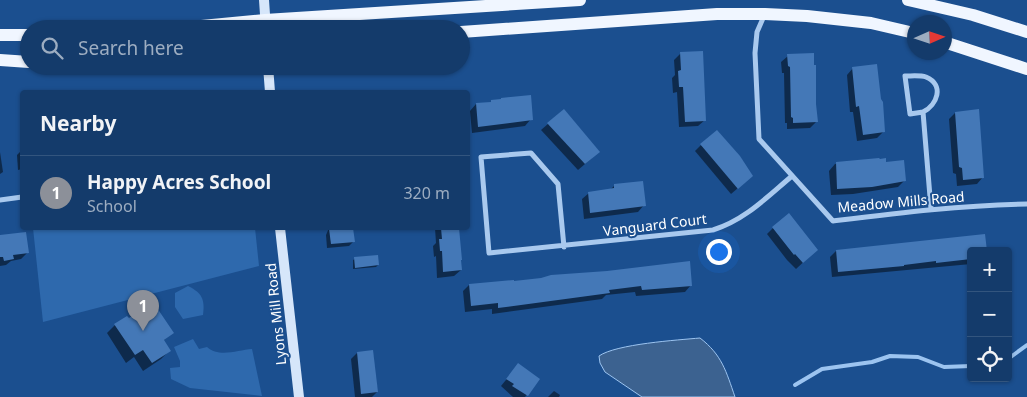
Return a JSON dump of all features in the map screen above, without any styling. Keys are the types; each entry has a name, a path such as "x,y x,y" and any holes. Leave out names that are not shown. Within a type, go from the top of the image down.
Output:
{"main road":[{"path":"264,0 266,20"},
{"path":"303,20 453,4 580,0"},
{"path":"908,0 973,15 1027,32"},
{"path":"470,31 718,14 765,14 871,23 907,32"},
{"path":"0,35 20,36"},
{"path":"952,45 1027,69"},
{"path":"0,60 20,61"},
{"path":"269,75 270,90"},
{"name":"Lyons Mill Road","path":"280,230 299,397"}],"street":[{"name":"Meadow Mills Road","path":"765,14 758,32 755,53 759,139 833,221 931,209 990,204 1027,204"},
{"path":"905,76 927,77 933,83 938,93 935,102 923,112 910,114 905,76"},
{"path":"923,112 931,209"},
{"name":"Vanguard Court","path":"564,246 558,184 531,153 480,157 490,253 564,246 713,230 740,219 792,176"},
{"path":"0,200 20,197"}],"shaded area":[{"path":"33,230 255,230 259,266 43,322"},
{"path":"188,286 197,291 202,297 203,315 183,319 175,307 175,293"},
{"path":"700,338 718,357 726,371 735,397 642,397 605,372 600,363 599,356 619,348"},
{"path":"193,339 199,349 207,347 223,353 252,349 262,396 190,388 171,379 170,368 180,367 180,361 174,347"}],"building":[{"path":"703,51 706,121 685,122 683,87 679,87 678,71 681,70 680,52"},
{"path":"814,53 818,122 793,123 793,118 791,117 790,67 788,66 787,54"},
{"path":"877,64 881,99 883,102 885,132 863,135 859,106 856,107 852,67"},
{"path":"531,95 533,120 478,127 476,103"},
{"path":"564,109 600,152 585,164 547,123"},
{"path":"979,109 984,178 963,180 962,168 959,167 955,112"},
{"path":"717,130 740,156 753,176 738,189 700,144"},
{"path":"886,158 886,162 904,160 906,181 872,187 837,189 836,162"},
{"path":"643,181 646,206 590,213 588,192 614,188 614,184"},
{"path":"789,213 818,250 803,263 794,255 772,227"},
{"path":"329,230 353,230 355,242 331,244"},
{"path":"441,230 459,230 462,270 443,272 442,251 440,251 439,239 442,239"},
{"path":"26,232 29,253 13,255 14,259 4,261 3,257 0,257 0,235"},
{"path":"985,234 987,247 967,247 967,259 838,272 836,250"},
{"path":"378,255 379,265 355,268 354,257"},
{"path":"690,261 692,286 642,290 641,286 609,290 610,293 498,308 498,303 471,306 469,284 514,281 551,275 607,271"},
{"path":"153,302 174,333 164,340 171,351 152,363 143,350 135,355 114,324 127,316 129,318"},
{"path":"373,350 378,392 361,394 357,352"},
{"path":"518,363 540,379 528,396 512,386 514,384 506,379"}],"waterway":[{"path":"1012,356 1027,345"},
{"path":"795,385 822,369 872,362 890,356 918,357 944,367 967,366"}],"place":[{"name":"Happy Acres School","path":"143,331"}]}
